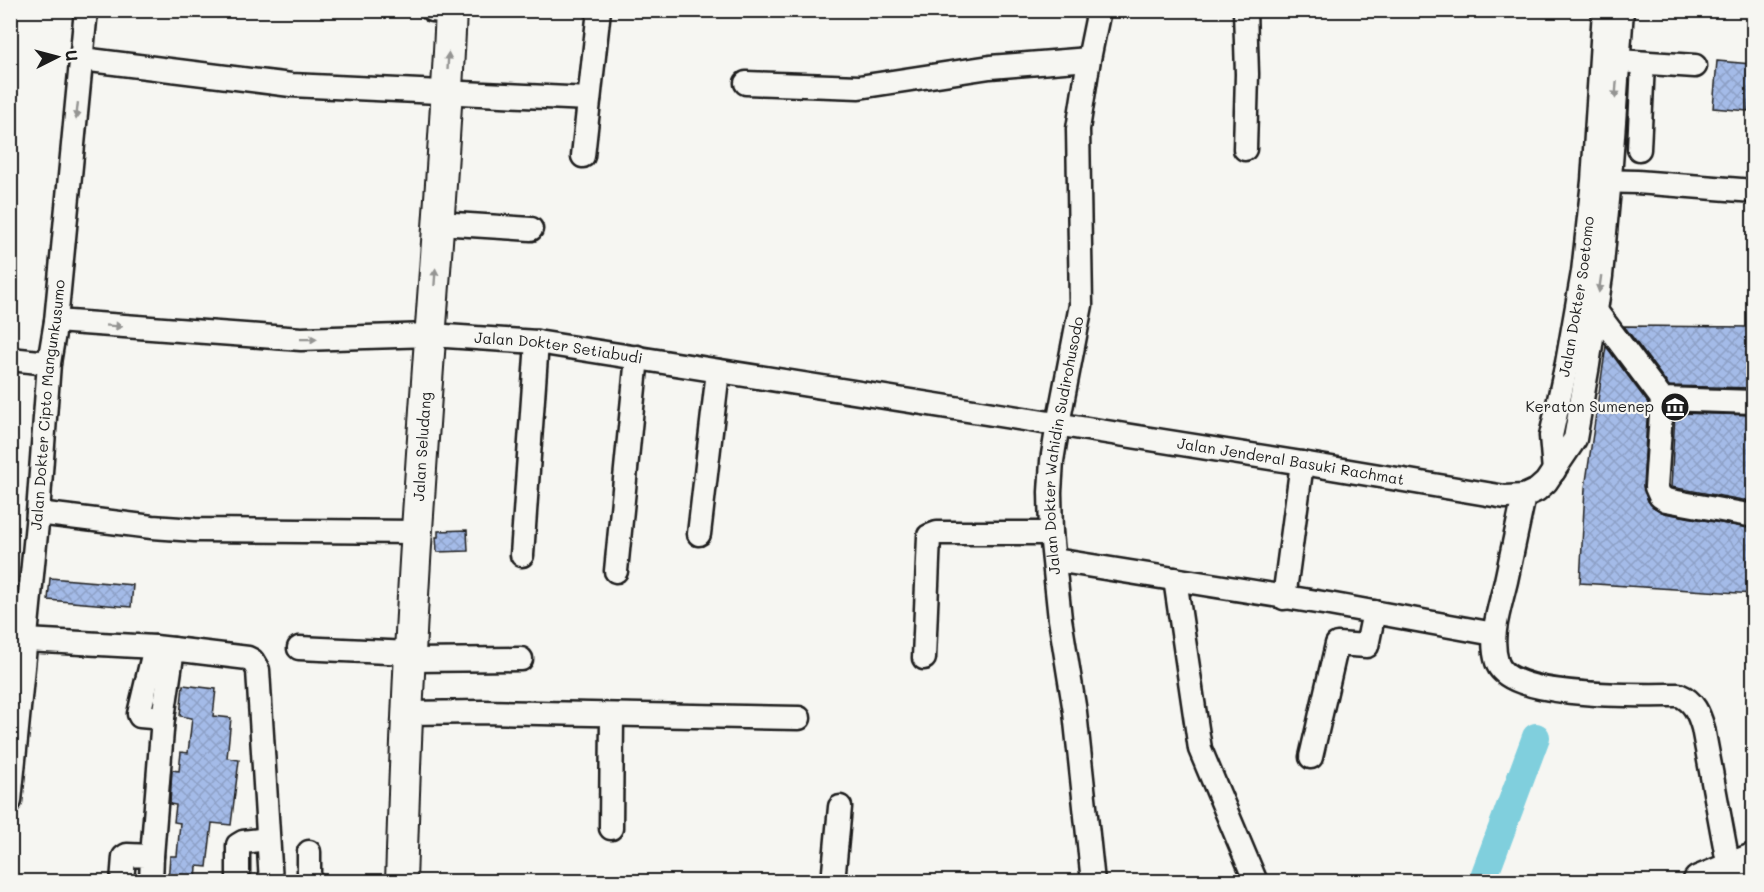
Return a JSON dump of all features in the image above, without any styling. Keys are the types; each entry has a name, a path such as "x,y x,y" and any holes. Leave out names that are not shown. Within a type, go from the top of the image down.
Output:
{"highway":[{"path":"1700,882 1741,865"}],"main road":[{"name":"Jalan Seludang","path":"401,882 417,531 447,93 444,11"}],"street":[{"name":"Jalan Dokter Cipto Mangunkusumo","path":"10,801 15,705 26,640 21,588 38,513 50,363 86,10"},
{"path":"583,156 599,10"},
{"name":"Jalan Dokter Wahidin Sudirohusodo","path":"1093,882 1075,712 1060,620 1051,533 1050,492 1052,460 1081,304 1078,129 1099,10"},
{"path":"1245,10 1247,74 1245,149"},
{"name":"Jalan Dokter Soetomo","path":"1604,10 1610,61"},
{"name":"Jalan Dokter Soetomo","path":"1524,496 1538,490 1546,483 1575,440 1586,310 1602,181 1610,61 1622,10"},
{"path":"82,59 291,85 589,99"},
{"path":"746,83 859,87 990,67 1089,59"},
{"path":"1610,61 1695,66"},
{"path":"1639,149 1643,63"},
{"path":"1602,181 1754,191"},
{"path":"438,223 531,228"},
{"path":"1586,310 1662,399 1656,487 1660,496 1666,501 1754,516"},
{"name":"Jalan Dokter Setiabudi","path":"56,321 301,339 431,335 537,342 1058,424"},
{"path":"522,555 537,342"},
{"path":"616,571 637,357"},
{"path":"10,359 50,363"},
{"path":"699,534 718,371"},
{"path":"1662,399 1754,402"},
{"name":"Jalan Jenderal Basuki Rachmat","path":"1058,424 1505,497 1524,496"},
{"path":"1284,598 1302,463"},
{"path":"1524,496 1494,634 1497,664 1506,674 1520,682 1539,687 1602,696 1679,695 1692,704 1699,714 1741,865"},
{"path":"38,513 195,530 417,531"},
{"path":"924,658 929,536 937,533 1051,533"},
{"path":"1054,560 1494,634"},
{"path":"1175,579 1200,749 1256,882"},
{"path":"1311,757 1336,644 1367,646 1374,612"},
{"path":"26,640 164,648 248,658 256,665 271,882"},
{"path":"151,882 163,718 140,716 164,648"},
{"path":"299,648 410,657 521,659"},
{"path":"407,713 483,712 799,718"},
{"path":"611,828 612,715"},
{"path":"833,882 840,807"},
{"path":"238,882 238,845 243,842 268,839"},
{"path":"309,852 309,882"},
{"path":"122,882 124,855 152,856"}],"building":[{"path":"1717,61 1752,64 1748,111 1713,108"},
{"path":"1624,326 1754,327 1754,388 1669,386"},
{"path":"1606,346 1648,403 1643,486 1648,501 1664,513 1754,529 1754,594 1580,583 1585,488"},
{"path":"1675,413 1754,415 1754,502 1671,487"},
{"path":"467,530 468,551 437,552 438,531"},
{"path":"50,578 133,585 131,607 48,600"},
{"path":"183,685 216,689 213,716 231,718 227,758 239,760 231,825 212,823 207,867 197,866 196,882 168,882 170,856 177,856 180,823 174,822 176,805 170,804 172,770 179,771 181,752 188,753 192,718 180,716"}],"waterway":[{"path":"1482,882 1536,737"}],"place":[{"name":"Keraton Sumenep","path":"1675,407"}]}
